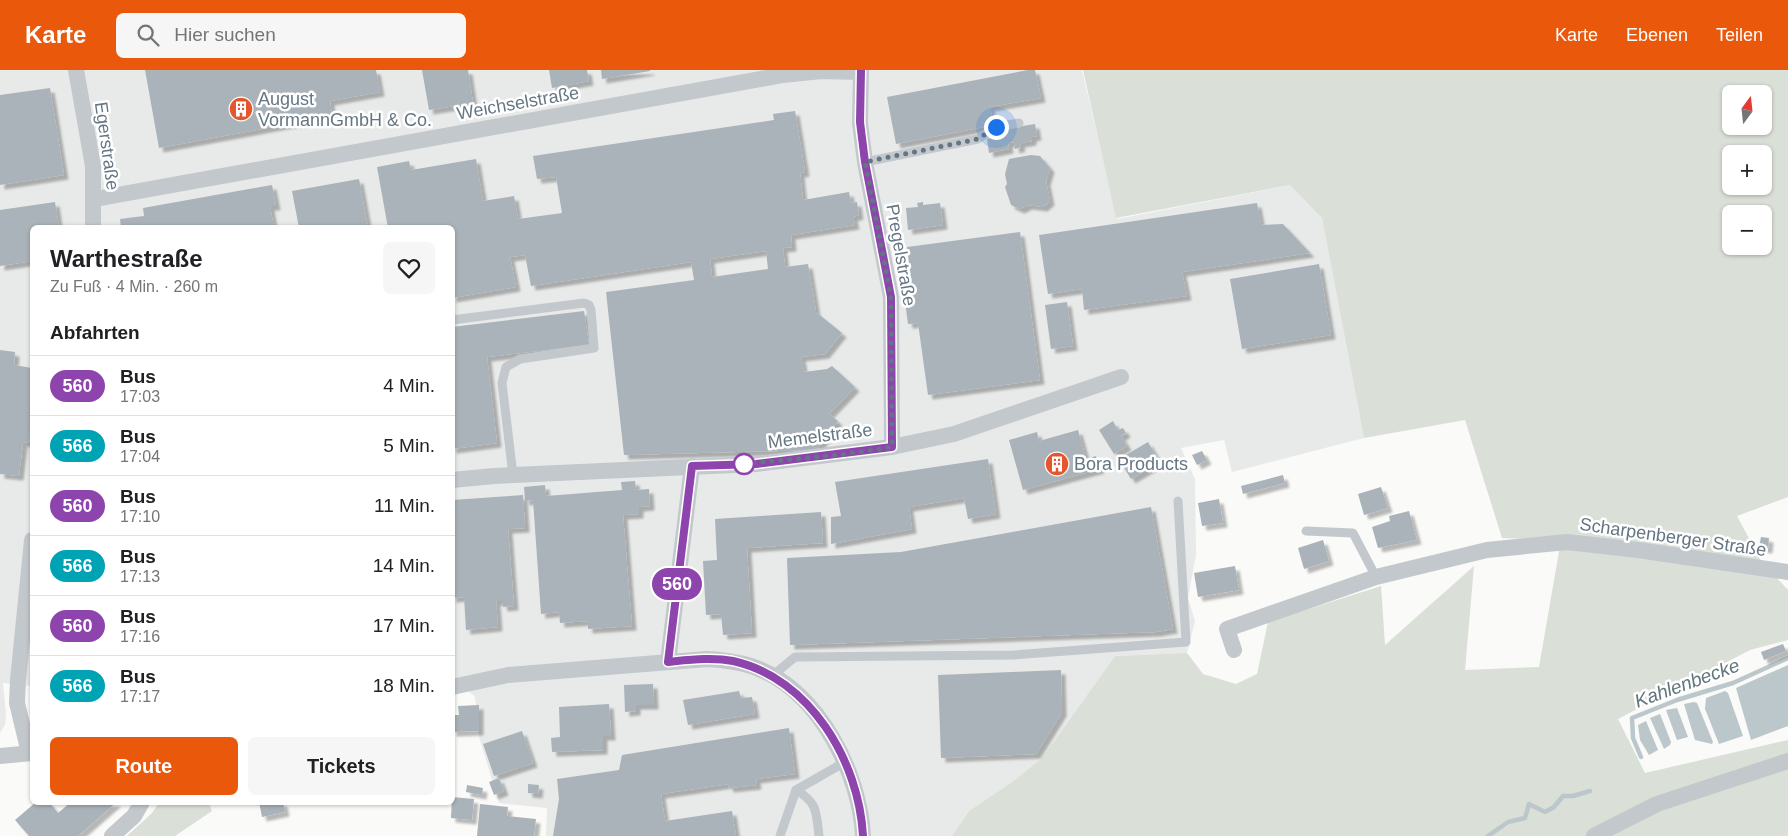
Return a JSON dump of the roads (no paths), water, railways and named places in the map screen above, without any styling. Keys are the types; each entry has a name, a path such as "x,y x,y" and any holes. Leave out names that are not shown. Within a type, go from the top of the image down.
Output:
{"street":[{"name":"Egerstraße","path":"76,70 93,166 95,198 93,225"},
{"name":"Weichselstraße","path":"95,198 783,76 821,71 861,71"},
{"name":"Pregelstraße","path":"861,71 860,122 865,162 891,297 892,447"},
{"name":"Memelstraße","path":"455,480 514,475 756,464 892,447 954,434 1121,378"},
{"path":"668,662 692,466"},
{"name":"Scharpenberger Straße","path":"1234,650 1227,629 1376,577 1487,550 1567,542 1638,550 1788,572"},
{"path":"30,560 17,703 30,749"},
{"path":"455,686 508,675 707,659 731,661 760,669 804,700 838,747 857,799 863,836"},
{"path":"0,756 30,753"},
{"path":"1594,836 1657,804 1788,761"},
{"path":"112,836 134,816 140,805"}],"lane":[{"path":"865,162 978,139 996,127 1019,123"},
{"path":"455,320 584,303 589,305 592,310 594,348 520,359 506,368 502,383 514,475"},
{"path":"772,676 795,657 1014,655 1186,642 1178,501"},
{"path":"1306,531 1353,533 1376,577"},
{"path":"780,836 796,790 845,762"},
{"path":"796,790 810,798 815,806 819,836"}],"waterway":[{"name":"Kahlenbecke","path":"1641,757 1633,738 1632,718 1677,700 1733,683 1788,658"},
{"name":"Kahlenbecke","path":"1488,836 1508,822 1525,818 1529,804 1545,812 1554,807 1563,796 1573,796 1590,791"}],"place":[{"name":"August VormannGmbH & Co.","path":"241,109"},
{"name":"Bora Products","path":"1057,464"}]}
